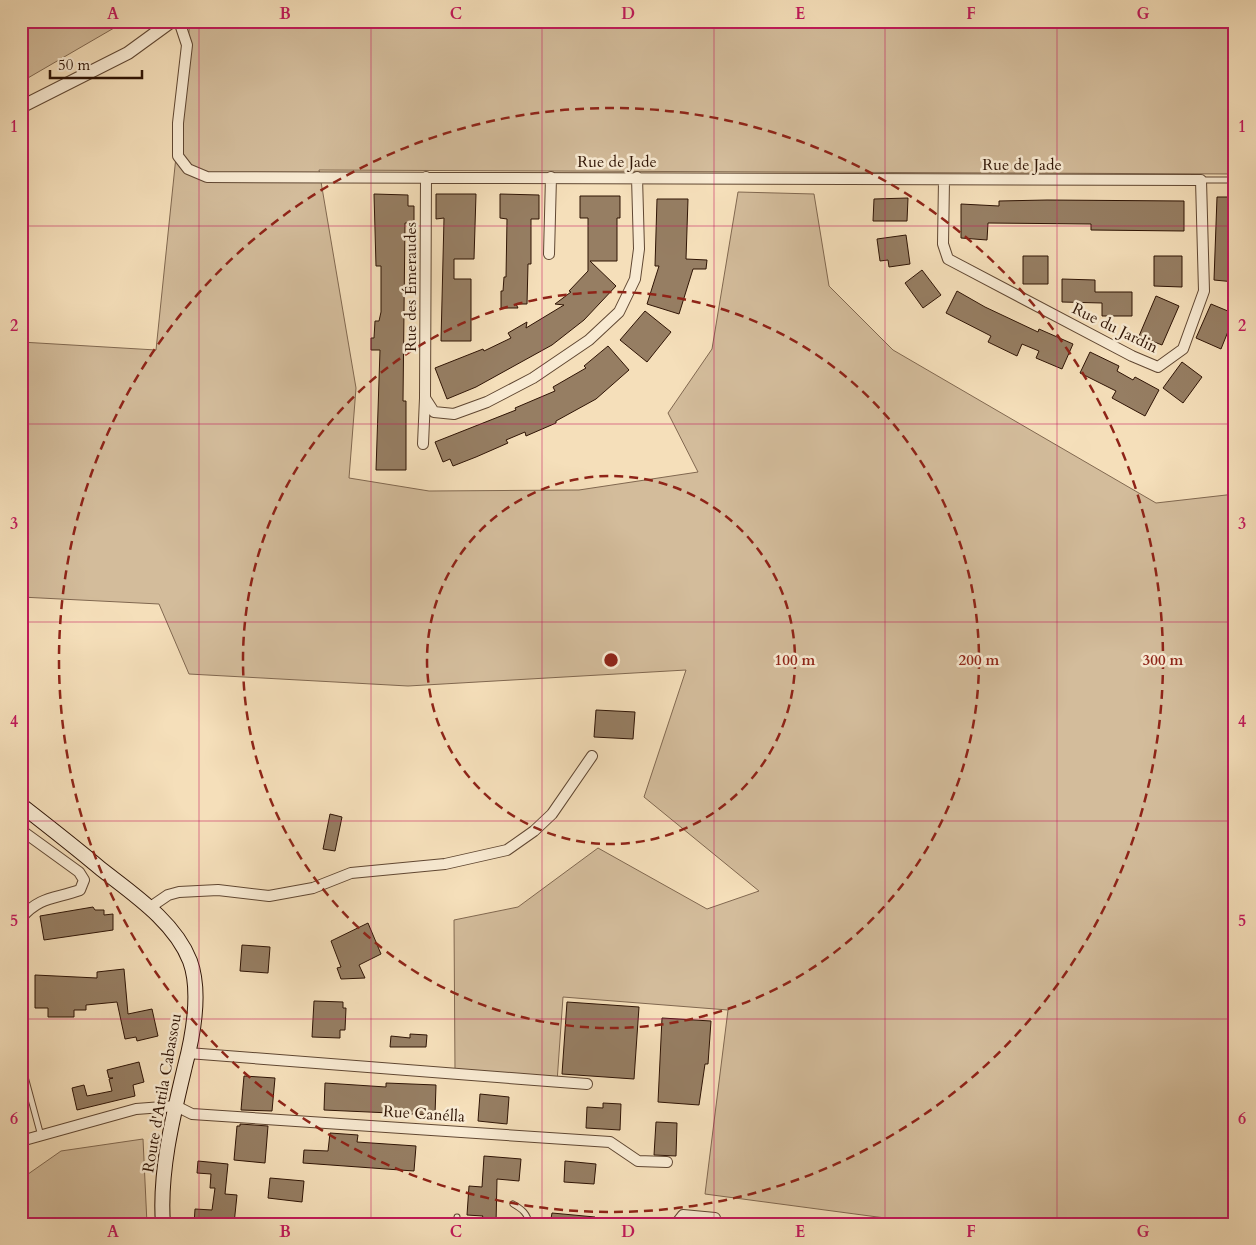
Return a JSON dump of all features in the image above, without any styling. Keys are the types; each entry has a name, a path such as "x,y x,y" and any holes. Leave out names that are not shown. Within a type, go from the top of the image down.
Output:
{"main road":[{"name":"Route d'Attila Cabassou","path":"21,804 149,908 183,944 191,963 194,996 193,1025 176,1106 164,1179 163,1224"}],"street":[{"path":"21,107 128,53 172,21"},
{"name":"Rue de Jade","path":"179,21 187,45 178,123 178,156 188,169 206,177 1201,180"},
{"name":"Rue des Émeraudes","path":"423,444 426,177"},
{"path":"549,254 551,177"},
{"path":"425,398 434,412 454,414 487,402 533,378 589,340 619,312 636,279 639,249 638,177"},
{"name":"Rue du Jardin","path":"944,180 943,244 948,259 1132,356 1158,367 1183,349 1204,291 1201,180"},
{"path":"149,908 168,895 179,892 218,890 269,896 313,888 351,873 445,864 507,850 534,831 552,814 592,756"},
{"path":"21,830 79,872 84,880 80,890 43,899 32,906 21,918"},
{"path":"188,1053 586,1084"},
{"path":"21,1141 41,1137 136,1109 176,1106"},
{"name":"Rue Canélla","path":"176,1106 192,1114 610,1142 638,1161 667,1162"},
{"path":"676,1224 683,1214 714,1218"}],"lane":[{"path":"1201,180 1235,180"},
{"path":"21,1062 41,1137"},
{"path":"513,1204 522,1209 529,1218 529,1224"},
{"path":"456,1224 457,1217"}],"shaded area":[{"path":"21,21 126,21 21,82"},
{"path":"190,21 1235,21 1235,174 319,170 356,388 349,478 429,491 579,490 698,472 668,413 712,349 738,192 814,194 829,286 893,350 1156,503 1235,494 1235,1224 930,1224 705,1194 728,1010 563,997 557,1082 455,1072 454,920 518,907 598,848 707,909 759,891 644,797 686,670 408,686 189,674 159,604 21,597 21,342 156,350"},
{"path":"143,1139 147,1224 21,1224 21,1179 61,1151"}],"building":[{"path":"374,194 408,195 408,206 414,206 414,223 405,223 403,401 406,401 406,470 376,470 380,350 371,350 371,338 374,338 375,321 379,321 381,312 381,266 376,266"},
{"path":"436,194 476,194 474,259 454,259 454,279 471,279 471,341 441,341 444,218 436,219"},
{"path":"500,194 539,195 539,219 531,219 531,264 528,264 527,304 516,304 518,308 501,308 501,291 503,291 504,277 506,277 507,219 500,218"},
{"path":"580,196 620,196 620,218 617,218 617,261 590,261 616,286 584,320 552,345 476,387 447,399 435,368 483,349 484,351 511,338 508,333 527,322 526,328 564,305 555,304 571,292 569,291 588,271 588,218 580,218"},
{"path":"1217,197 1235,197 1235,282 1214,280"},
{"path":"908,198 907,221 873,221 874,199"},
{"path":"657,199 688,199 686,259 707,260 706,269 693,269 679,314 647,304 659,266 655,266"},
{"path":"999,201 1184,201 1184,231 1091,230 1091,224 988,223 987,240 961,238 961,204 999,206"},
{"path":"906,235 910,264 889,267 888,260 880,261 877,239"},
{"path":"1023,256 1048,256 1048,284 1023,284"},
{"path":"1154,256 1182,256 1182,287 1154,286"},
{"path":"922,270 941,295 923,308 905,283"},
{"path":"1062,279 1095,280 1095,292 1132,292 1132,316 1102,316 1102,303 1062,302"},
{"path":"957,291 985,307 1038,332 1039,329 1073,344 1062,369 1036,358 1039,351 1022,344 1017,356 988,342 991,336 946,313"},
{"path":"1156,296 1179,306 1162,345 1139,336"},
{"path":"1211,304 1235,314 1221,349 1196,338"},
{"path":"645,311 671,332 647,362 620,340"},
{"path":"608,346 629,370 596,399 556,421 556,423 526,436 525,432 506,440 508,443 476,457 453,466 450,459 443,462 435,442 516,410 515,408 555,391 553,387 586,368 584,366"},
{"path":"1090,352 1119,366 1117,371 1133,380 1135,377 1159,390 1145,416 1112,398 1116,391 1080,373"},
{"path":"1182,362 1202,377 1183,403 1163,388"},
{"path":"596,710 635,712 633,739 594,737"},
{"path":"330,814 342,817 335,851 323,849"},
{"path":"93,907 95,910 104,910 104,915 113,914 113,930 44,940 40,916"},
{"path":"368,923 381,954 359,965 365,978 341,979 337,968 341,967 331,941"},
{"path":"242,945 270,947 268,973 240,971"},
{"path":"124,969 128,1014 152,1009 158,1036 137,1041 136,1037 125,1039 117,1002 86,1005 86,1010 74,1010 74,1017 48,1017 48,1008 35,1008 35,975 97,978 97,972"},
{"path":"314,1001 343,1002 343,1008 346,1008 345,1030 340,1030 340,1038 312,1037"},
{"path":"567,1002 639,1007 634,1079 562,1074"},
{"path":"662,1018 711,1021 708,1064 705,1064 699,1105 658,1102"},
{"path":"410,1034 427,1035 426,1047 390,1047 391,1036 410,1038"},
{"path":"139,1062 144,1082 133,1085 135,1096 77,1110 72,1088 84,1085 87,1096 112,1091 109,1079 113,1078 109,1078 107,1070"},
{"path":"244,1076 275,1078 272,1111 241,1110"},
{"path":"325,1083 386,1087 386,1083 436,1085 435,1115 324,1110"},
{"path":"480,1094 509,1097 507,1124 478,1121"},
{"path":"603,1103 621,1104 620,1130 586,1128 587,1107 603,1108"},
{"path":"656,1122 677,1123 676,1156 654,1155"},
{"path":"240,1124 268,1126 265,1163 234,1160 237,1126 240,1126"},
{"path":"330,1133 358,1135 357,1142 416,1146 414,1171 303,1163 304,1150 328,1151"},
{"path":"484,1156 521,1159 519,1181 497,1179 496,1224 478,1224 483,1216 467,1215 469,1186 482,1187"},
{"path":"198,1161 228,1164 225,1194 237,1195 234,1224 208,1221 208,1224 194,1224 195,1209 212,1210 215,1188 210,1188 211,1174 197,1173"},
{"path":"565,1161 596,1164 594,1184 564,1182"},
{"path":"270,1178 304,1181 302,1202 268,1198"},
{"path":"552,1213 595,1217 594,1224 550,1224"}]}
